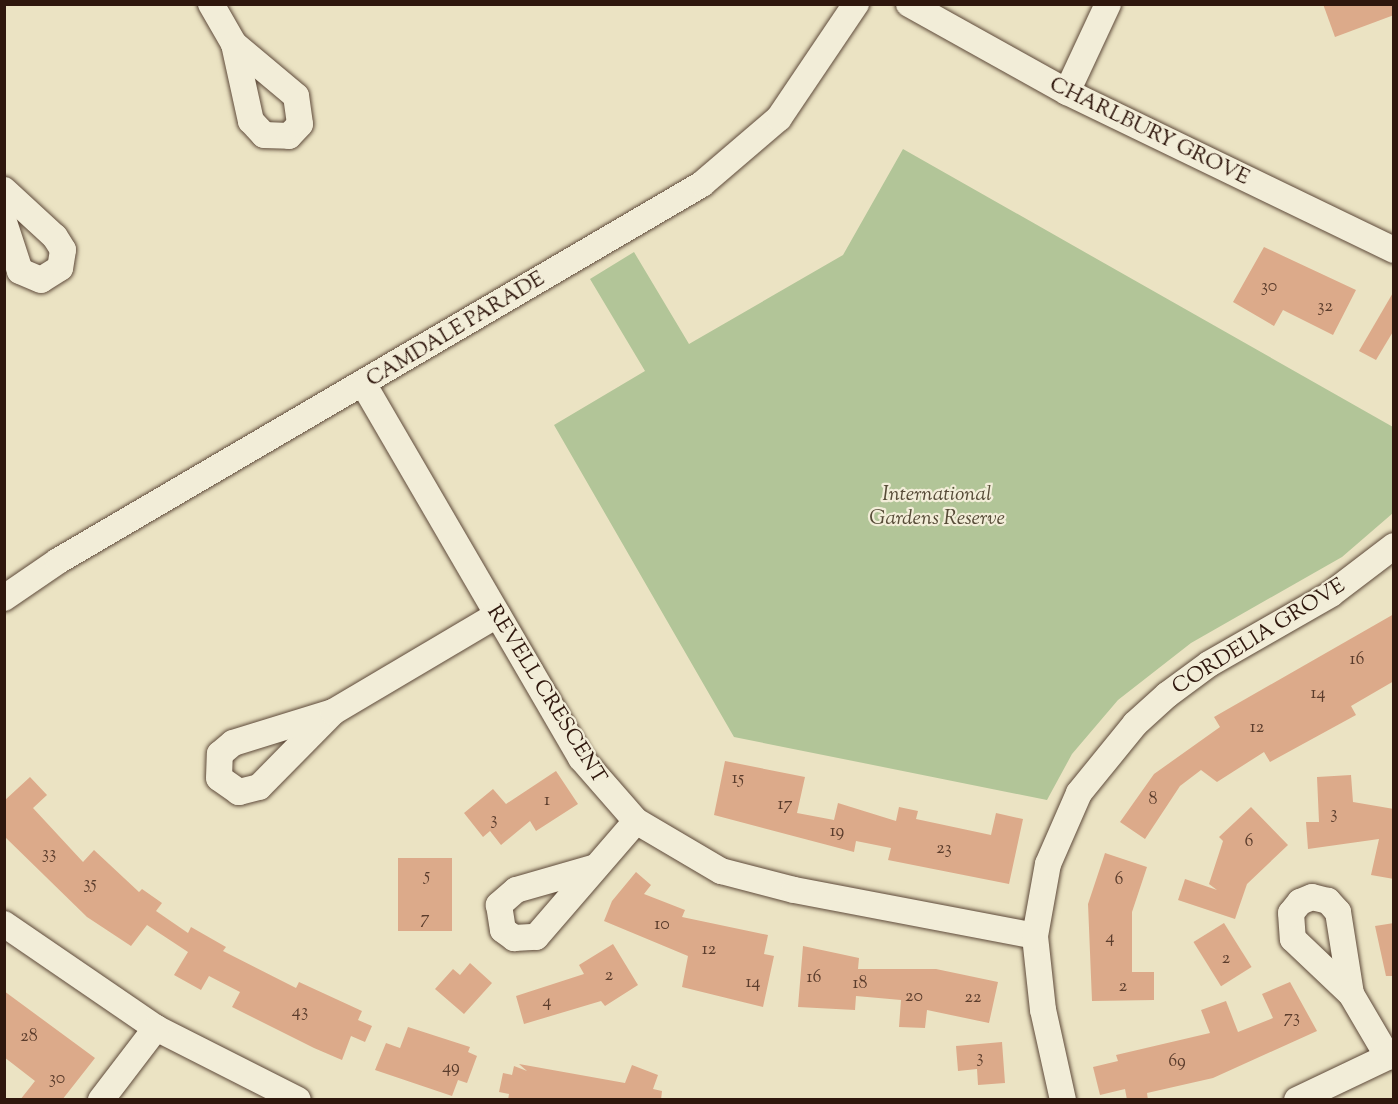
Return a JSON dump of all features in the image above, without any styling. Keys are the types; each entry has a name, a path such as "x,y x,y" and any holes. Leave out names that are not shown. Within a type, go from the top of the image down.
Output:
{"street":[{"path":"211,4 234,45"},
{"name":"CAMDALE PARADE","path":"4,598 58,561 620,235 747,150 805,86 856,4"},
{"name":"CHARLBURY GROVE","path":"909,4 1067,92 1394,250"},
{"path":"1067,92 1108,4"},
{"path":"4,190 55,237 63,250 60,268 41,280 20,271 4,222"},
{"name":"REVELL CRESCENT","path":"364,385 581,758 636,821 721,871 794,890 1035,936"},
{"name":"CORDELIA GROVE","path":"1063,1100 1043,1010 1035,936 1059,828 1095,770 1135,724 1209,664 1331,594 1394,546"},
{"path":"333,712 497,615"},
{"path":"596,867 636,821"},
{"path":"4,924 156,1028 298,1100"},
{"path":"1297,1100 1391,1055 1351,994"},
{"path":"101,1100 156,1028"}],"green space":[{"name":"International Gardens Reserve","path":"903,149 1393,427 1393,513 1342,557 1191,643 1118,700 1072,754 1047,800 734,737 554,425 645,371 590,279 634,252 689,344 843,255"}],"building":[{"path":"1323,4 1394,4 1394,15 1335,37"},
{"path":"1264,247 1356,290 1333,335 1283,310 1274,326 1233,302"},
{"path":"1394,291 1394,330 1376,360 1359,351"},
{"path":"1394,614 1394,681 1351,706 1356,715 1270,762 1264,752 1217,782 1201,770 1180,786 1145,839 1120,822 1154,774 1220,727 1214,717"},
{"path":"725,761 805,777 797,813 834,820 838,803 896,821 899,807 918,811 916,819 991,835 996,813 1023,819 1009,884 888,860 891,848 856,841 854,852 714,815"},
{"path":"556,771 578,804 536,831 530,821 501,845 490,831 483,837 464,813 493,789 506,804"},
{"path":"1351,775 1353,802 1394,809 1394,879 1371,875 1379,839 1308,849 1306,822 1319,822 1317,777"},
{"path":"30,777 47,795 33,808 83,862 94,850 139,892 142,889 162,903 156,911 188,933 191,927 226,947 223,951 296,988 299,982 362,1011 358,1020 372,1026 365,1042 351,1036 342,1060 314,1048 232,1007 240,992 209,976 201,990 174,975 188,952 147,925 131,946 87,917 4,836 4,801"},
{"path":"1251,807 1288,845 1247,884 1235,919 1178,900 1185,879 1217,890 1209,884 1223,841 1219,837"},
{"path":"1105,853 1147,867 1132,912 1132,972 1154,972 1154,1000 1092,1001 1088,904"},
{"path":"398,858 452,858 452,931 398,931"},
{"path":"636,872 651,885 644,894 685,910 682,917 768,935 764,954 774,956 763,1007 682,987 688,956 604,921 612,901"},
{"path":"1224,923 1252,967 1221,986 1193,942"},
{"path":"1394,923 1394,976 1386,976 1375,926"},
{"path":"613,944 638,985 605,1006 601,1001 524,1024 516,996 584,974 579,965"},
{"path":"803,946 859,958 858,969 936,969 998,982 989,1023 927,1010 925,1028 899,1027 901,1000 856,996 855,1010 798,1007"},
{"path":"470,963 492,983 464,1014 435,989 453,969 460,975"},
{"path":"1290,982 1317,1031 1213,1078 1147,1093 1148,1100 1127,1100 1125,1089 1100,1095 1093,1067 1118,1061 1116,1055 1210,1033 1201,1010 1226,1001 1238,1032 1273,1018 1262,994"},
{"path":"4,991 95,1058 62,1100 20,1100 35,1081 4,1057"},
{"path":"408,1027 470,1047 468,1052 477,1056 467,1083 458,1080 452,1096 375,1070 386,1043 400,1048"},
{"path":"1002,1042 1005,1083 978,1085 977,1069 958,1071 956,1046"},
{"path":"519,1064 625,1083 632,1065 658,1075 653,1089 662,1091 661,1100 508,1100 509,1094 499,1092 503,1073 512,1075 514,1066 527,1071"}]}
